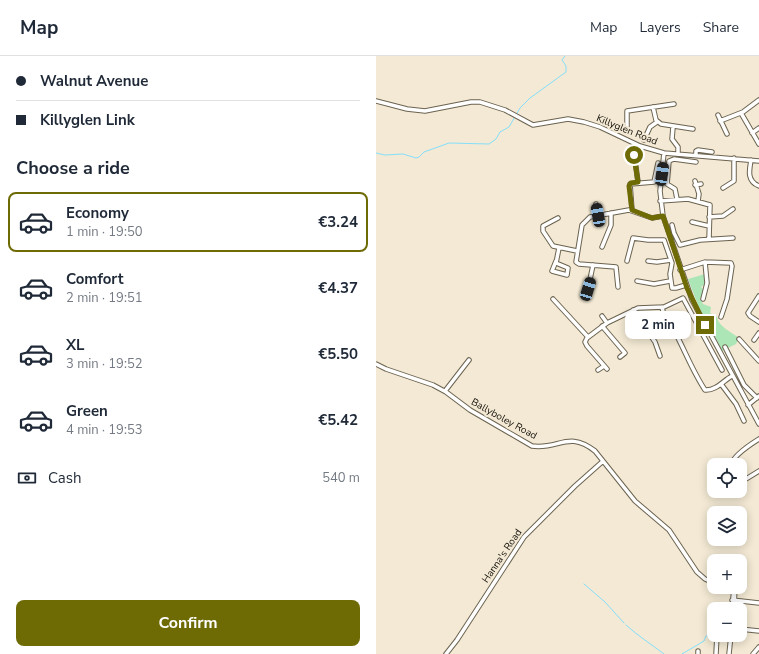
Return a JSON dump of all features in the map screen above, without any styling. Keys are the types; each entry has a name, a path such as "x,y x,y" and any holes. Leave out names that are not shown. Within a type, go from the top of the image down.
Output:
{"street":[{"path":"720,121 741,113 759,100"},
{"name":"Killyglen Road","path":"376,101 407,109 425,111 480,102 489,104 536,125 568,119 580,121 600,128 640,146 664,153 759,161"},
{"path":"628,127 627,111 674,104"},
{"path":"653,107 657,122 662,125 693,129"},
{"path":"741,113 759,144"},
{"path":"718,115 727,134"},
{"path":"644,140 650,127 657,122"},
{"path":"673,127 672,139 678,147 678,154"},
{"path":"752,132 759,128"},
{"path":"696,155 696,151 698,150 712,152"},
{"path":"634,153 638,182"},
{"path":"664,153 660,186 660,201 663,216 680,270 692,300 759,424"},
{"path":"723,188 734,181 734,158"},
{"path":"677,199 675,189 667,184 669,161 674,159 696,162"},
{"path":"750,160 749,176 754,183 759,186"},
{"path":"632,210 629,186 631,183 654,182 658,163"},
{"path":"698,200 699,194 695,183 702,184"},
{"path":"660,201 677,199 698,200 710,205 709,239"},
{"path":"596,204 598,215"},
{"path":"709,217 723,216 734,209"},
{"path":"618,286 616,267 577,263 577,251 583,223 588,218 598,215 632,210 652,218 663,216"},
{"path":"602,247 611,224 611,213"},
{"path":"558,218 543,226 542,229 550,244 559,248 577,251"},
{"path":"692,222 709,226"},
{"path":"672,225 680,245 709,239 733,238"},
{"path":"627,261 632,240 635,237 648,240 664,240 671,260 670,281 673,289 686,285"},
{"path":"556,261 557,264 568,268 567,275 552,271 559,248"},
{"path":"648,261 655,262 671,260"},
{"path":"680,270 705,262 729,262 732,264 727,299 721,317"},
{"path":"703,299 707,283 705,262"},
{"path":"588,289 592,277 593,265"},
{"path":"637,281 654,284 670,281"},
{"path":"553,299 588,337"},
{"path":"598,370 605,367 587,346 585,342 588,337 602,326 634,309 643,306 662,308 681,299 685,299 722,370"},
{"path":"758,299 748,313 759,322"},
{"path":"662,308 664,316 674,331 696,375 705,389 709,390 732,376"},
{"path":"634,309 656,346 660,356"},
{"path":"602,316 606,324"},
{"path":"602,326 625,353 620,357"},
{"path":"754,340 759,333"},
{"path":"738,345 740,340 759,361"},
{"path":"652,348 656,346"},
{"path":"725,347 745,386 758,397 748,405"},
{"path":"726,351 731,348"},
{"path":"445,391 470,360"},
{"name":"Ballyboley Road","path":"376,364 383,368 433,385 445,391 470,410 532,446 542,448 567,441 577,440 595,451 602,462 635,501 669,530 696,572 707,580"},
{"path":"721,384 737,406 744,421"},
{"path":"736,458 748,446 759,439"},
{"name":"Hanna's Road","path":"446,654 457,640 524,537 575,486 602,462"},
{"path":"747,478 759,471"},
{"path":"734,594 734,600 759,603"},
{"path":"747,630 759,631"},
{"path":"716,654 717,642"},
{"path":"729,654 730,642"},
{"path":"753,654 759,649"}],"green space":[{"path":"705,274 705,284 701,287 704,290 702,297 700,298 703,304 711,307 710,313 717,317 722,326 739,338 736,344 728,348 724,347 723,352 698,305 688,279"}],"waterway":[{"path":"376,153 385,155 403,154 416,158 424,152 449,143 489,144 496,139 500,132 509,127 520,108 530,98 566,72 566,66 562,60 565,56"},
{"path":"584,584 605,602 624,623"},
{"path":"626,625 664,654"},
{"path":"682,654 704,641 707,636"}],"route":[{"path":"634,155 638,182 631,183 629,186 632,210 652,218 663,216 687,288 705,325"}]}
